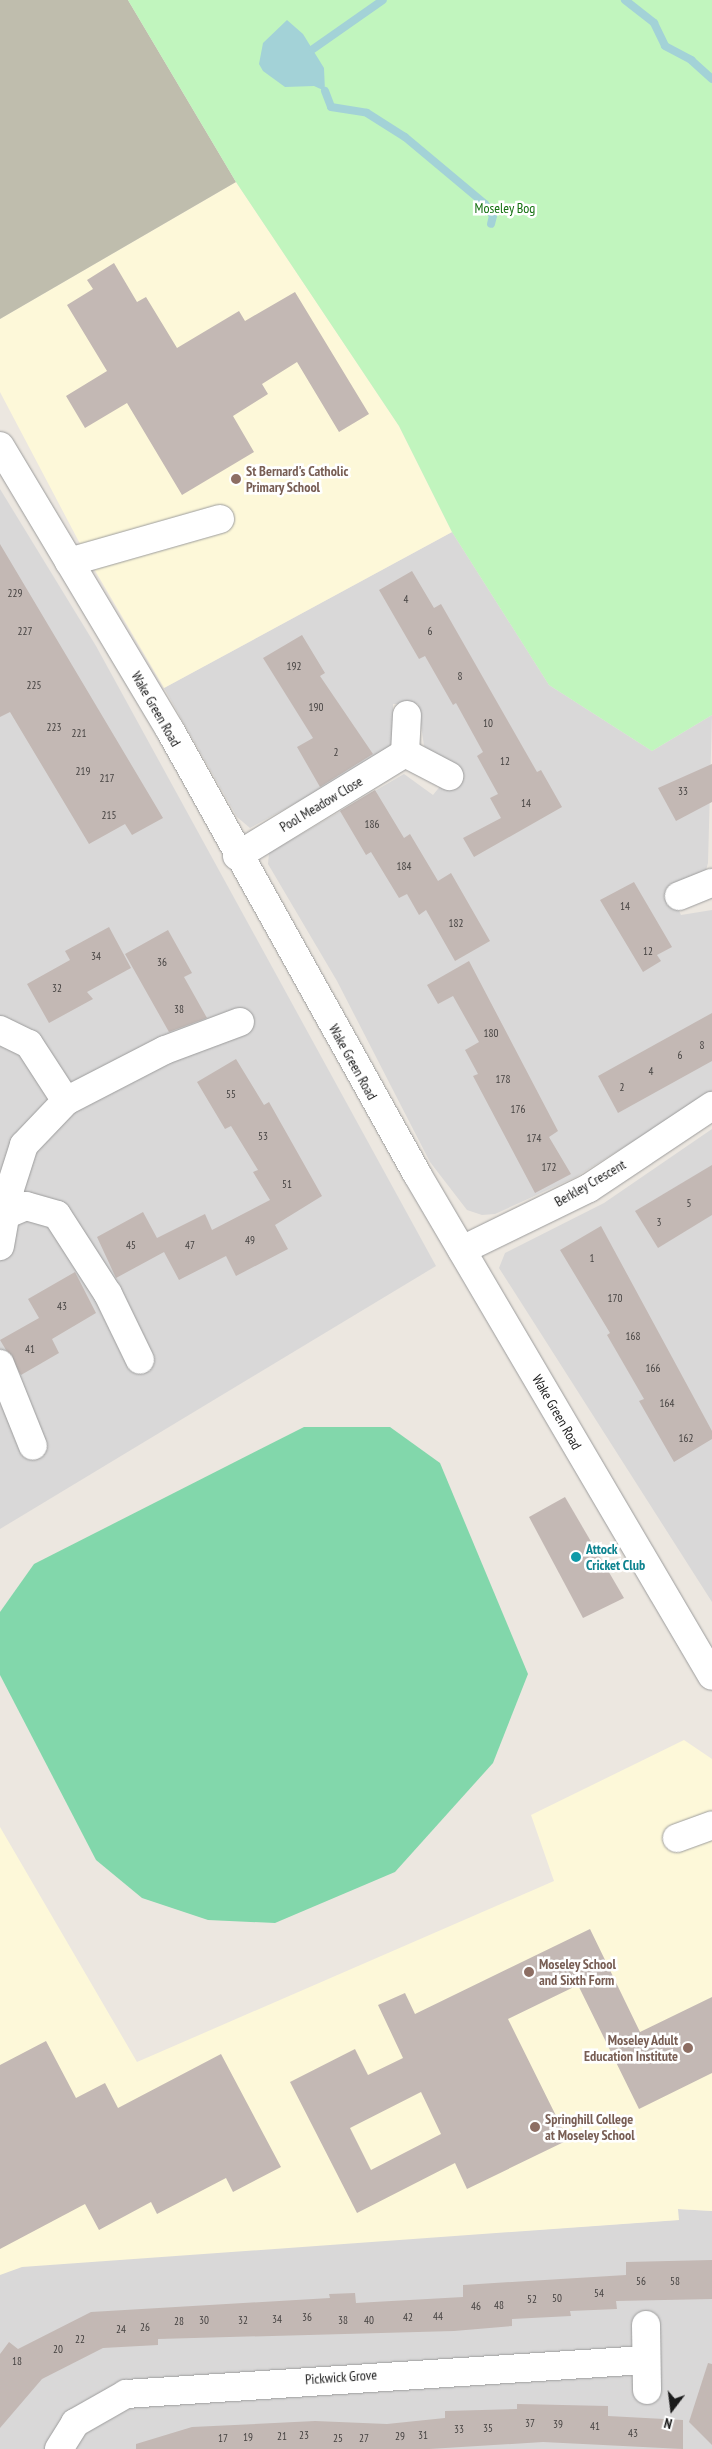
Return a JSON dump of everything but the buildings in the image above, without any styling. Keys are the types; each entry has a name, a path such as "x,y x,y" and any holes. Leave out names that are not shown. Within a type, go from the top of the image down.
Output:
{"street":[{"name":"Wake Green Road","path":"0,446 170,730 237,856 462,1250 712,1676"},
{"path":"69,562 220,518"},
{"path":"407,715 405,753 449,776"},
{"name":"Pool Meadow Close","path":"237,856 405,753"},
{"path":"679,896 712,883"},
{"path":"0,1246 3,1217 24,1146 66,1101 165,1050 240,1022"},
{"path":"0,1030 29,1044 66,1101"},
{"name":"Berkley Crescent","path":"462,1250 589,1188 712,1106"},
{"path":"3,1217 26,1206 57,1215 108,1294 140,1360"},
{"path":"0,1364 33,1446"},
{"path":"677,1838 712,1825"},
{"path":"646,2325 645,2360 647,2390"},
{"name":"Pickwick Grove","path":"59,2449 75,2423 126,2394 645,2360"}],"shaded area":[{"path":"0,0 128,0 236,182 0,319"},
{"name":"St Bernard's Catholic Primary School","path":"236,182 399,426 452,532 164,688 87,557 0,392 0,319"},
{"path":"0,489 96,646 436,1266 0,1529"},
{"path":"452,532 549,685 652,751 712,715 708,863 706,870 670,891 681,915 712,910 712,1092 576,1177 495,1214 482,1215 467,1210 430,1162 337,981 268,864 269,853 404,774 433,795 454,769 424,746 418,704 393,704 393,742 382,756 250,828 237,817 164,688"},
{"path":"712,1129 712,1602 499,1268 505,1253 604,1203"},
{"name":"Moseley School and Sixth Form","path":"684,1740 712,1759 712,2211 678,2209 679,2220 22,2267 0,2275 0,1827 137,2062 554,1881 531,1815"},
{"path":"677,2209 712,2211 712,2449 0,2449 0,2274 23,2265 678,2220"}],"green space":[{"name":"Moseley Bog","path":"128,0 712,0 712,715 652,751 549,685 452,532 399,426 236,182"},
{"path":"304,1427 390,1427 440,1463 528,1674 493,1763 395,1872 275,1923 208,1920 142,1898 96,1860 0,1675 0,1612 34,1564"}],"water":[{"path":"287,20 303,34 324,68 325,91 314,86 285,87 263,71 259,64 263,43"}],"waterway":[{"path":"313,49 383,0"},
{"path":"625,0 654,23 665,46 691,60 712,79"},
{"path":"325,91 331,107 367,113 405,137 485,204 493,216 491,224"}],"place":[{"name":"St Bernard's Catholic Primary School","path":"236,479"},
{"name":"Attock Cricket Club","path":"576,1557"},
{"name":"Moseley School and Sixth Form","path":"529,1972"},
{"name":"Moseley Adult Education Institute","path":"688,2048"},
{"name":"Springhill College at Moseley School","path":"535,2127"}]}
